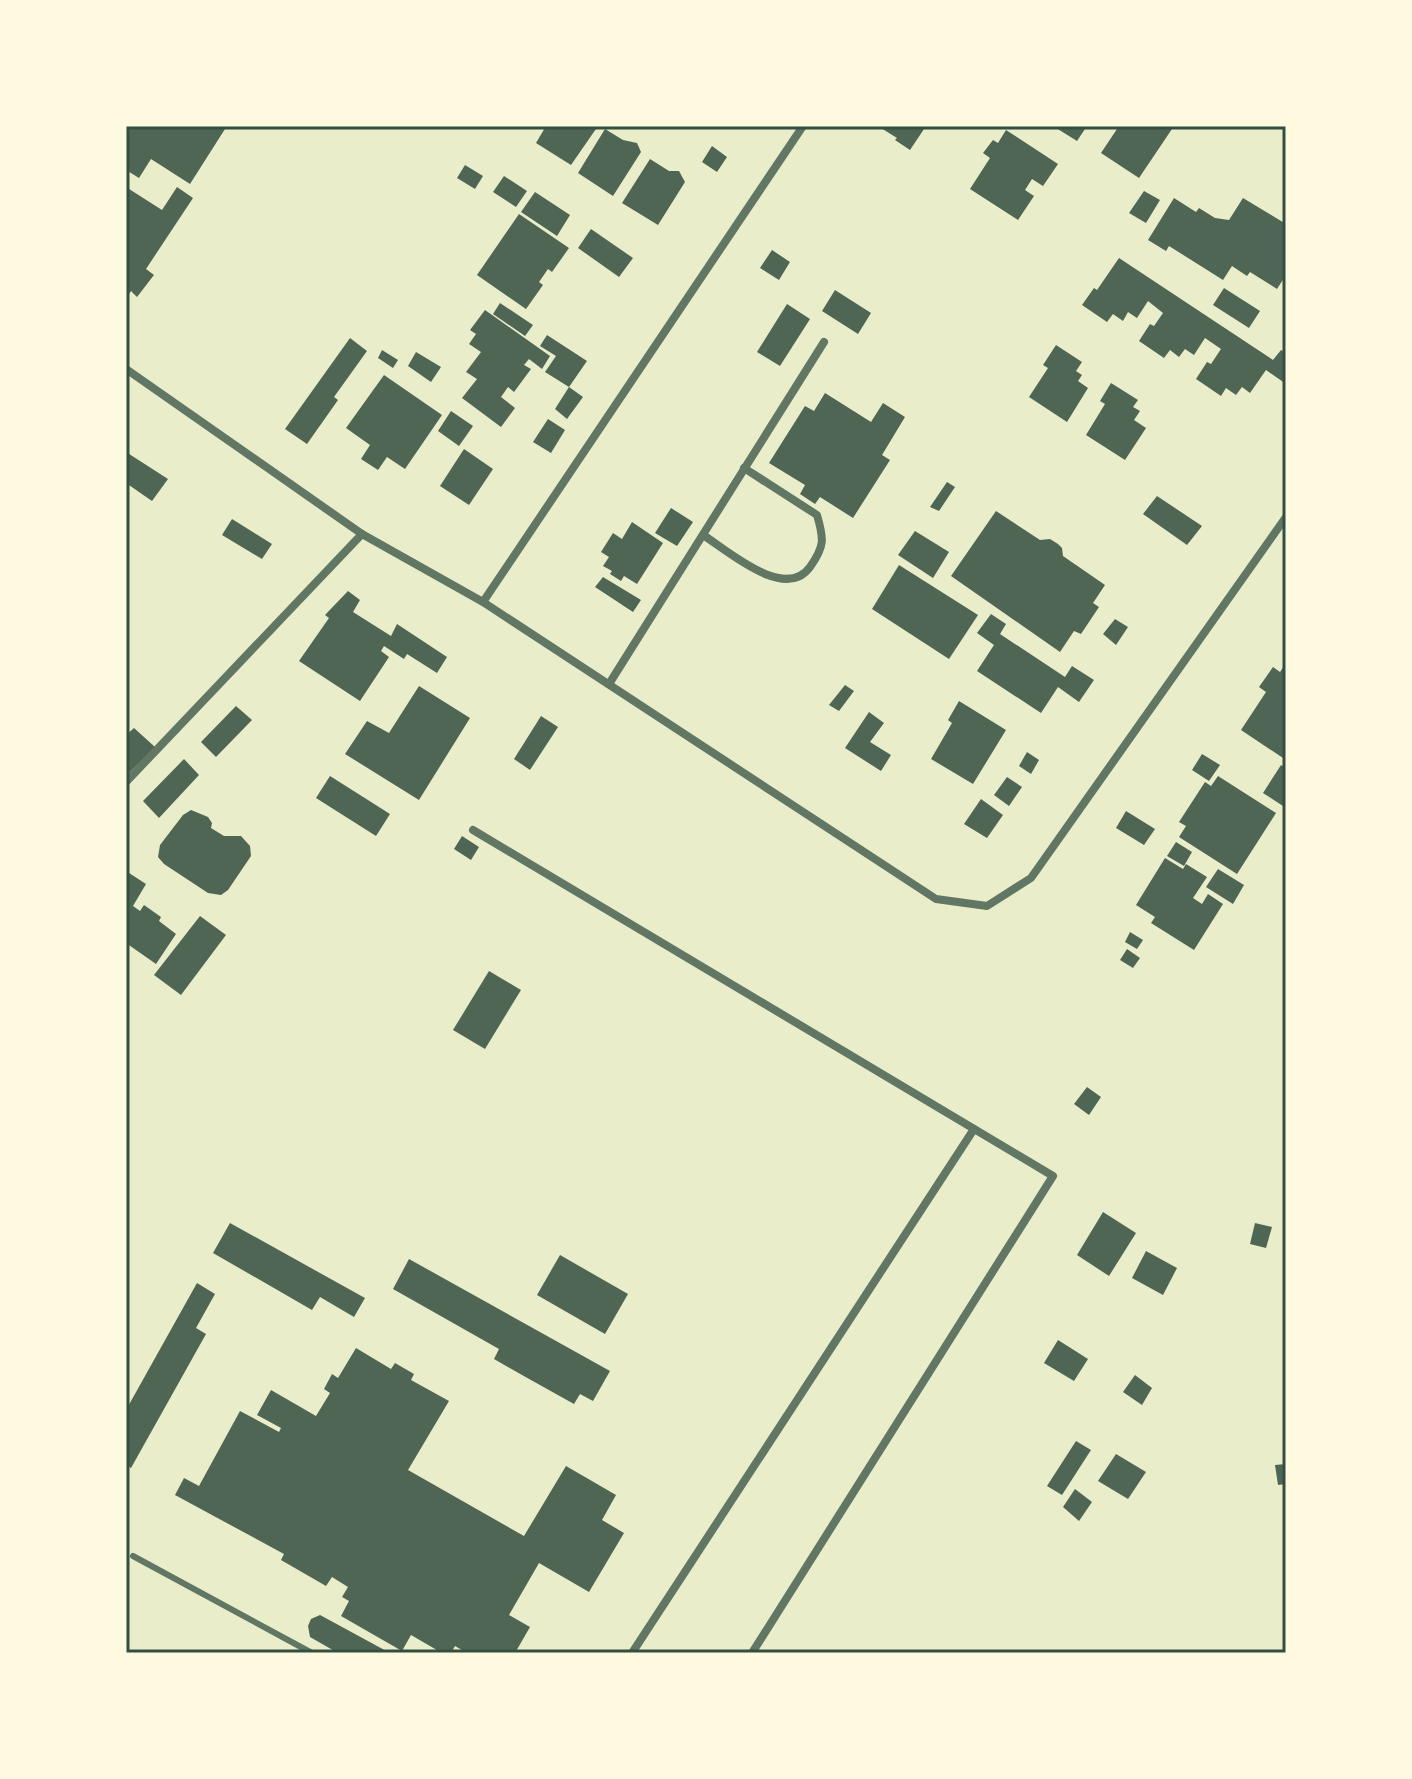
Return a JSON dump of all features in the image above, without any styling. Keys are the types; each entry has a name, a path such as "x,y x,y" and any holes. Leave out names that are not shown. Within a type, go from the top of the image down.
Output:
{"street":[{"path":"483,602 803,126"},
{"path":"609,684 824,342"},
{"path":"126,369 362,534 483,602 936,899 987,906 1031,878 1286,517"},
{"path":"703,535 769,577 789,580 807,572 822,550 822,533 817,515 744,468"},
{"path":"126,782 362,534"},
{"path":"473,830 1053,1176 752,1653"},
{"path":"632,1653 974,1129"}],"lane":[{"path":"133,1556 312,1653"}],"building":[{"path":"126,126 221,126 225,129 190,184 151,159 139,178 126,170"},
{"path":"546,126 598,126 571,165 536,143"},
{"path":"882,126 926,126 910,150"},
{"path":"1053,126 1087,126 1077,141"},
{"path":"1119,126 1174,126 1139,178 1101,153"},
{"path":"605,129 623,140 637,143 641,152 613,196 578,173"},
{"path":"1006,130 1058,164 1043,186 1032,179 1025,190 1034,196 1018,220 970,189 990,158 983,153 993,140 998,143"},
{"path":"712,146 727,157 717,172 702,162"},
{"path":"650,159 669,171 679,171 685,182 658,225 622,203"},
{"path":"465,165 483,176 475,189 457,178"},
{"path":"504,176 527,191 516,207 493,192"},
{"path":"126,187 162,210 177,187 193,198 146,269 154,275 137,297 131,291 126,299"},
{"path":"1144,191 1160,200 1146,223 1129,213"},
{"path":"535,192 570,215 557,236 521,212"},
{"path":"1174,198 1196,212 1199,208 1215,218 1229,220 1243,198 1286,224 1286,275 1277,289 1250,272 1247,276 1232,266 1223,280 1169,246 1166,251 1148,240"},
{"path":"519,214 569,248 552,272 548,269 539,282 543,285 526,309 477,275"},
{"path":"591,229 633,258 619,277 578,248"},
{"path":"772,250 790,262 779,280 760,268"},
{"path":"1119,258 1273,360 1281,350 1286,353 1286,384 1266,370 1250,393 1242,387 1236,395 1226,388 1221,396 1196,379 1207,362 1211,364 1221,349 1205,338 1194,355 1185,349 1179,357 1170,350 1164,358 1139,341 1150,324 1154,326 1163,313 1148,301 1137,318 1128,312 1123,321 1113,314 1107,322 1082,305 1094,288 1097,290"},
{"path":"1224,288 1260,311 1249,328 1213,305"},
{"path":"835,290 871,313 858,334 822,311"},
{"path":"500,303 533,325 525,336 493,314"},
{"path":"787,304 810,319 780,366 757,352"},
{"path":"485,310 550,356 542,369 529,359 524,365 531,369 514,392 508,387 501,397 515,408 501,427 462,398 477,379 466,372 481,352 469,344 476,334 470,330"},
{"path":"547,335 587,361 569,387 545,372 556,356 540,346"},
{"path":"350,338 367,351 334,397 338,400 307,444 285,429"},
{"path":"1056,345 1082,362 1076,371 1082,375 1078,381 1088,388 1067,422 1029,397 1048,368 1043,365"},
{"path":"382,350 398,360 393,368 378,358"},
{"path":"416,352 441,367 431,382 408,366"},
{"path":"384,375 442,415 405,469 387,457 378,470 361,459 370,445 346,428"},
{"path":"1111,383 1138,400 1133,407 1140,411 1134,420 1146,428 1125,460 1086,435 1105,404 1100,401"},
{"path":"569,387 583,397 567,419 555,409"},
{"path":"825,393 871,422 883,403 905,417 882,455 890,460 853,518 820,497 815,504 800,494 805,485 769,463 805,406 814,411"},
{"path":"451,411 473,426 459,446 438,431"},
{"path":"548,419 565,430 551,453 533,442"},
{"path":"464,449 493,469 469,505 440,486"},
{"path":"126,452 168,479 152,501 126,483"},
{"path":"947,482 955,487 939,511 930,507"},
{"path":"1157,496 1202,526 1187,545 1143,514"},
{"path":"671,508 693,522 677,546 655,533"},
{"path":"996,511 1040,540 1050,539 1058,544 1063,556 1105,585 1093,603 1099,607 1081,634 1074,631 1060,652 951,576"},
{"path":"232,519 272,544 262,559 222,535"},
{"path":"632,522 663,543 637,584 624,576 621,581 610,574 612,571 603,566 609,557 601,552 613,533 622,539"},
{"path":"915,531 949,552 933,578 898,555"},
{"path":"899,565 978,615 949,659 872,609"},
{"path":"603,577 641,600 633,612 595,587"},
{"path":"348,591 360,600 353,612 391,636 397,624 447,657 437,673 407,654 404,659 384,646 381,651 389,657 360,701 299,661 329,618 325,615"},
{"path":"991,614 1006,624 1000,634 1065,677 1072,666 1094,680 1079,702 1058,687 1041,713 977,671 994,645 977,633"},
{"path":"1115,619 1128,627 1116,645 1103,634"},
{"path":"1286,663 1286,760 1241,730 1266,692 1259,687 1273,667 1280,672"},
{"path":"845,685 854,691 839,711 829,705"},
{"path":"419,686 470,718 419,800 345,754 367,721 389,733"},
{"path":"959,701 1006,730 973,784 931,759 952,723 948,720"},
{"path":"236,706 252,720 216,757 201,742"},
{"path":"869,712 884,723 870,742 891,755 881,771 845,748"},
{"path":"541,716 558,727 530,770 514,759"},
{"path":"134,728 155,747 126,776 126,735"},
{"path":"1027,752 1039,760 1031,774 1019,766"},
{"path":"1202,754 1220,765 1209,781 1192,770"},
{"path":"184,759 199,775 159,818 143,801"},
{"path":"1281,765 1286,768 1286,808 1263,793"},
{"path":"330,776 390,814 376,836 316,798"},
{"path":"1218,776 1276,813 1237,874 1179,837 1186,826 1179,822 1205,782 1211,786"},
{"path":"1007,777 1022,787 1009,806 994,795"},
{"path":"981,799 1003,815 987,838 964,824"},
{"path":"191,810 208,817 211,828 224,836 241,836 250,846 251,856 228,890 221,895 208,893 158,857 160,845 183,815"},
{"path":"1126,811 1155,829 1144,845 1116,828"},
{"path":"462,836 479,847 471,860 454,849"},
{"path":"1176,842 1192,852 1184,866 1167,856"},
{"path":"1165,858 1183,869 1186,864 1207,877 1193,898 1202,904 1208,894 1223,904 1194,950 1151,923 1155,917 1136,905"},
{"path":"1218,869 1244,885 1233,904 1206,887"},
{"path":"126,871 146,884 133,906 140,911 144,905 161,917 159,921 176,934 156,964 126,943"},
{"path":"200,916 226,935 181,995 154,975"},
{"path":"1130,932 1143,940 1137,949 1125,942"},
{"path":"1127,949 1140,958 1133,968 1120,960"},
{"path":"489,971 521,990 485,1049 453,1030"},
{"path":"1087,1087 1101,1097 1089,1115 1074,1104"},
{"path":"1103,1212 1136,1233 1109,1276 1077,1255"},
{"path":"230,1223 365,1298 354,1317 320,1297 312,1310 213,1253"},
{"path":"1255,1223 1272,1227 1266,1248 1250,1244"},
{"path":"1146,1251 1177,1268 1163,1295 1132,1278"},
{"path":"560,1255 628,1294 605,1334 537,1295"},
{"path":"409,1259 610,1371 593,1401 580,1394 574,1404 522,1375 494,1359 499,1349 393,1289"},
{"path":"197,1283 215,1294 196,1328 206,1334 131,1468 126,1465 126,1410"},
{"path":"1058,1340 1088,1359 1074,1381 1044,1363"},
{"path":"356,1348 391,1369 395,1363 414,1374 411,1380 449,1401 408,1470 524,1536 566,1466 616,1495 602,1520 624,1533 589,1592 539,1563 509,1615 530,1627 515,1653 467,1653 455,1646 451,1653 442,1653 411,1635 402,1651 341,1616 349,1601 342,1597 348,1587 332,1577 326,1586 281,1560 284,1554 175,1495 184,1478 199,1486 240,1411 279,1432 281,1428 257,1415 271,1390 316,1416 330,1393 324,1389 332,1374 338,1378"},
{"path":"1135,1375 1152,1388 1142,1405 1123,1392"},
{"path":"1076,1441 1091,1450 1062,1495 1047,1486"},
{"path":"1116,1454 1146,1472 1128,1499 1098,1481"},
{"path":"1286,1464 1286,1484 1278,1485 1275,1465"},
{"path":"1075,1489 1092,1502 1079,1521 1063,1507"},
{"path":"320,1615 390,1653 338,1653 310,1637 308,1626 311,1619"}]}
